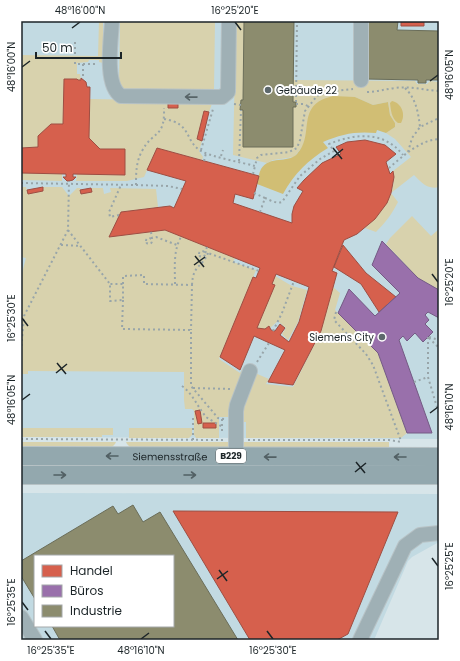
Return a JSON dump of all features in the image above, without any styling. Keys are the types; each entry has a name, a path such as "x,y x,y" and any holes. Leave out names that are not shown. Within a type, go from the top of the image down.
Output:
{"main road":[{"name":"Siemensstraße","path":"21,456 439,457"},
{"name":"Siemensstraße","path":"21,475 439,475"}],"street":[{"path":"112,21 110,76 113,88 121,96 164,97 222,95 230,21"},
{"path":"359,87 361,21"},
{"path":"236,456 237,405 250,371"},
{"path":"360,640 405,546 420,535 439,533"},
{"path":"21,617 35,640"}],"path":[{"path":"297,21 296,103 308,106"},
{"path":"75,42 75,64 105,64"},
{"path":"83,64 83,79"},
{"path":"253,174 257,158 261,155 289,152 297,148 300,140 303,117 308,106 317,96 322,93 359,87 373,92 395,88 439,91"},
{"path":"404,88 417,105 420,127"},
{"path":"201,150 222,95"},
{"path":"136,186 137,164 141,152 148,142 160,131 164,119 164,97"},
{"path":"239,161 241,110"},
{"path":"408,152 412,138 420,127 439,118"},
{"path":"164,119 174,121 183,126 193,144 206,153 255,166"},
{"path":"254,193 279,204 300,176 320,159 334,151 329,144 346,138 361,136 376,137 394,145 403,155"},
{"path":"389,168 408,152 427,142 439,138"},
{"path":"221,157 223,150"},
{"path":"204,161 206,153"},
{"path":"21,184 69,183 168,186 182,189"},
{"path":"21,351 24,316 68,230 69,183"},
{"path":"119,216 110,217 109,212 121,185"},
{"path":"260,212 265,198"},
{"path":"68,230 110,284 110,300 123,300"},
{"path":"151,232 151,239 156,237 177,245"},
{"path":"175,284 175,256 177,245 181,237"},
{"path":"61,245 81,246"},
{"path":"207,247 205,259 198,265 194,272 192,285 190,386 218,418 236,419"},
{"path":"205,252 259,271"},
{"path":"191,330 122,329 123,276 144,275 144,284 192,285"},
{"path":"273,331 282,313 294,281"},
{"path":"110,284 123,284"},
{"path":"336,312 334,320 366,354 373,365 406,457"},
{"path":"428,337 439,340"},
{"path":"428,337 439,348"},
{"path":"428,337 428,377 439,414"},
{"path":"250,371 269,343"},
{"path":"414,382 428,377"},
{"path":"182,386 188,391 207,418 216,421 222,427"},
{"path":"193,388 243,389"},
{"path":"193,415 193,440"},
{"path":"222,419 222,440"}],"shaded area":[{"path":"21,21 439,21 439,439 21,437"},
{"path":"99,21 103,21 103,63 99,62 99,60 89,60 88,62 77,63 77,74 80,74 81,80 64,79 63,124 51,124 39,136 38,147 21,148 21,55 98,56"},
{"path":"120,21 215,21 214,90 122,89 119,86"},
{"path":"236,21 294,21 294,80 415,81 417,84 427,84 430,81 439,82 439,187 435,188 428,186 422,183 414,175 391,193 394,179 393,171 411,157 395,139 386,133 395,127 395,123 390,115 388,102 373,105 355,97 304,142 303,146 294,157 273,160 267,163 233,155"},
{"path":"333,96 355,97 373,105 388,102 390,115 395,123 395,127 386,133 377,130 376,133 362,132 336,137 323,142 328,148 314,157 302,168 283,194 257,184 261,169 269,162 288,159 297,154 305,138 309,113 321,100"},
{"path":"90,99 213,101 209,112 204,111 197,139 202,141 199,151 203,157 202,160 157,148 144,177 127,181 76,181 77,174 125,175 125,149 100,149 89,138"},
{"path":"392,101 401,107 403,116 401,123 398,123 393,116 390,103"},
{"path":"21,173 62,174 62,181 21,180"},
{"path":"21,187 26,187 28,194 43,191 43,187 62,187 69,196 77,188 80,188 81,194 92,192 91,188 103,188 104,194 111,192 110,188 156,189 158,207 121,212 109,237 165,230 235,258 233,262 256,270 219,359 240,373 243,368 246,369 231,417 219,417 219,438 196,438 194,435 194,411 192,409 185,409 184,372 28,371 28,374 21,374 21,277 26,258 21,257"},
{"path":"391,193 398,202 388,218 376,232 365,228 377,216 387,202"},
{"path":"412,216 431,236 439,229 439,290 418,278 386,244"},
{"path":"275,276 292,286 307,290 298,322 288,340 282,334 286,328 278,321 270,328 269,326 265,329 257,328 274,286 272,284"},
{"path":"333,287 340,293 335,310 378,353 407,433 401,438 246,438 246,422 241,422 241,412 255,373 269,379 266,384 293,387 321,331"},
{"path":"21,428 113,428 113,435 102,435 102,437 21,437"},
{"path":"129,428 192,428 192,435 189,438 129,438"},
{"path":"21,442 116,442 112,447 21,446"},
{"path":"126,442 230,442 230,447 130,447"},
{"path":"241,442 389,442 389,449 376,450 375,447 241,447"},
{"path":"21,493 439,494 439,542 412,557 408,561 374,640 21,640"}],"building: Handel":[{"path":"401,22 424,22 424,26 401,26"},
{"path":"81,78 86,82 87,87 90,87 89,138 100,149 125,149 125,175 73,174 73,177 76,177 73,180 67,181 63,177 66,177 66,174 21,173 21,148 38,147 38,136 51,124 63,124 64,79 81,80"},
{"path":"168,103 178,104 178,108 168,108"},
{"path":"204,111 209,112 202,141 197,139"},
{"path":"365,140 385,145 396,154 386,162 390,174 393,171 394,177 391,193 387,203 375,219 357,234 344,240 332,271 337,273 321,331 293,385 268,382 285,350 254,336 240,370 220,357 253,277 256,278 260,268 165,230 109,237 121,212 170,206 174,208 186,181 147,170 157,148 259,176 253,199 235,194 233,203 292,223 294,206 303,191 297,188 322,163 341,154 336,147 347,142","holes":["276,274 309,287 299,322 289,342 280,335 285,328 280,324 275,331 271,330 269,326 265,329 257,328 275,285 272,284"]},
{"path":"43,187 43,191 28,194 27,190"},
{"path":"91,188 92,192 81,194 80,190"},
{"path":"343,245 366,273 396,297 379,312 361,284 334,267"},
{"path":"200,410 202,423 198,424 195,411"},
{"path":"203,423 216,423 216,428 203,428"},
{"path":"173,511 398,512 348,634 337,640 250,640"}],"building: Büros":[{"name":"Siemens City","path":"382,241 418,278 439,290 439,318 428,312 425,315 429,320 425,324 433,332 423,342 415,333 407,341 403,336 399,340 432,433 407,433 378,353 338,313 349,289 375,316 400,293 372,265"}],"building: Industrie":[{"name":"Gebäude 22","path":"244,21 294,21 293,102 296,102 296,107 293,107 293,147 243,147 243,110 240,110 241,100 243,100"},
{"path":"367,21 398,21 397,30 439,31 439,80 426,80 426,83 418,83 418,80 366,79"},
{"path":"133,505 143,522 160,512 238,640 60,640 53,627 174,627 174,555 34,555 34,597 21,576 21,561 113,506 118,514"}],"place":[{"name":"Gebäude 22","path":"268,90"},
{"name":"Siemens City","path":"382,337"}]}
